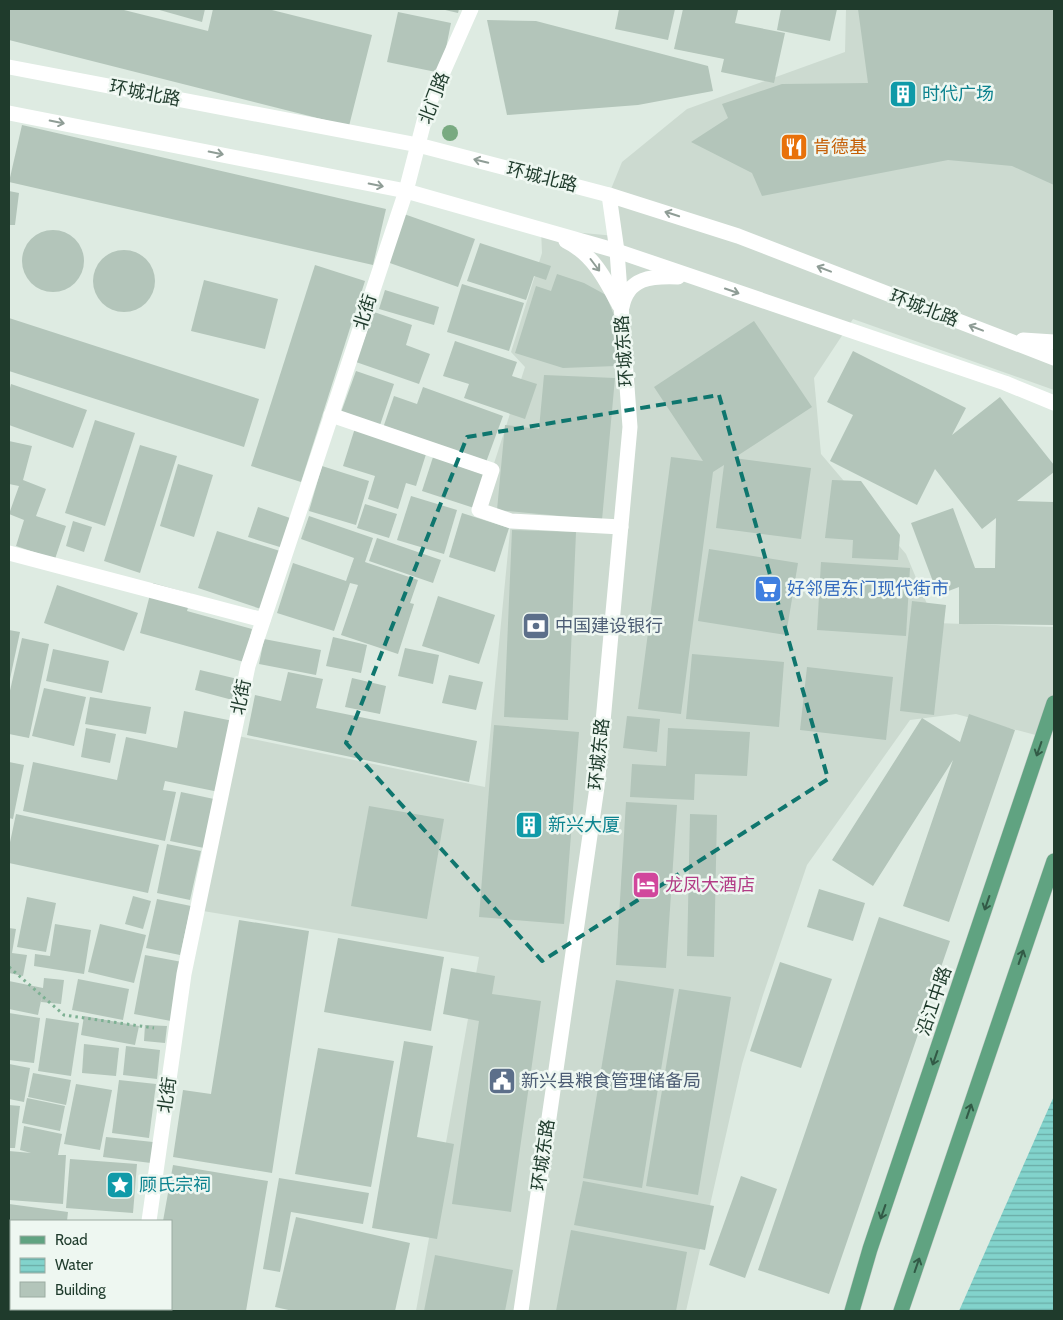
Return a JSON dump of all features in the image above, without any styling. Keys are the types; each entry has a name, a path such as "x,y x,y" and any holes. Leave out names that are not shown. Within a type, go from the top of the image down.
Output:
{"main road":[{"name":"沿江中路","path":"852,1311 870,1249 1054,703"},
{"path":"901,1311 1054,861"}],"street":[{"name":"北门路","path":"406,190 428,106 472,9"},
{"name":"环城北路","path":"9,68 418,145 610,194 738,236 1054,358"},
{"path":"9,113 406,190 617,251 1006,383 1054,403"},
{"name":"北街","path":"149,1220 184,974 248,666 406,190"},
{"name":"环城东路","path":"521,1311 596,787 630,427 617,251 610,194"},
{"path":"541,229 575,245 595,263 622,311"},
{"path":"622,311 624,296 640,281 651,277 706,282"},
{"path":"1004,339 1054,342"},
{"path":"331,415 492,470 479,510 511,520 621,527"},
{"path":"9,553 263,620"}],"path":[{"path":"9,967 64,1015 176,1031"}],"highlighted area":[{"path":"719,395 828,779 542,961 346,743 467,437"}],"shaded area":[{"path":"846,9 1054,9 1054,390 853,319 814,378 821,454 906,554 935,623 1054,627 1054,703 1043,737 956,714 910,720 807,865 742,1064 686,1311 416,1311 479,957 197,910 233,735 485,787 511,521 479,510 525,367 511,352 542,253 541,229 615,236 609,194 622,162 687,109 845,52"}],"water":[{"path":"1054,1096 1054,1311 959,1311"}],"building":[{"path":"9,9 120,9 208,31 213,9 268,9 372,35 349,126 9,40"},
{"path":"156,9 205,9 202,22"},
{"path":"441,9 459,9 458,13"},
{"path":"619,9 675,9 668,40 615,29"},
{"path":"683,9 738,10 735,23 785,33 774,83 721,72 724,59 674,49"},
{"path":"781,9 837,9 830,41 777,30"},
{"name":"时代广场","path":"858,9 1054,9 1054,185 1012,166 948,160 762,196 752,173 691,142 728,118 722,104 782,84 868,83"},
{"path":"398,12 451,23 441,73 387,62"},
{"path":"487,20 536,21 708,66 713,91 638,105 507,115"},
{"path":"22,125 386,209 373,265 9,182"},
{"path":"9,191 19,193 15,225 9,225"},
{"path":"404,214 475,239 458,287 387,262"},
{"path":"47,230 59,230 75,239 82,249 84,261 82,273 75,283 59,292 47,292 36,287 27,278 22,267 22,255 27,244 36,235"},
{"path":"480,243 551,266 546,280 534,276 526,300 467,281"},
{"path":"118,250 130,250 146,259 153,269 155,281 153,293 146,303 130,312 118,312 107,307 98,298 93,287 93,275 98,264 107,255"},
{"path":"315,265 365,281 301,482 251,466"},
{"path":"557,274 584,283 606,295 617,323 622,349 616,366 563,368 515,353 536,286 551,291"},
{"path":"204,280 278,299 265,349 191,331"},
{"path":"462,284 524,303 509,351 447,332"},
{"path":"385,290 439,307 434,325 379,309"},
{"path":"374,312 412,325 406,345 430,354 419,384 356,362"},
{"path":"9,318 259,399 244,447 9,371"},
{"path":"754,321 812,407 734,458 811,468 801,539 716,528 724,465 713,472 681,714 638,709 671,457 703,461 654,387"},
{"path":"455,341 517,362 512,376 537,384 525,419 464,398 469,384 443,376"},
{"path":"853,351 966,408 952,435 1000,397 1054,465 1054,472 1017,501 1054,502 1054,625 959,624 959,587 938,595 911,523 953,508 975,568 995,568 996,518 982,529 935,469 917,505 830,461 853,415 827,402"},
{"path":"356,371 394,384 378,431 339,418"},
{"path":"544,375 615,378 602,520 497,510 505,425 539,429"},
{"path":"11,384 87,410 73,448 9,425 9,392"},
{"path":"423,387 503,416 485,465 383,428 394,396 417,404"},
{"path":"95,420 135,433 105,526 65,513"},
{"path":"355,428 427,451 416,486 406,483 398,509 368,499 375,476 343,466"},
{"path":"9,441 32,446 23,480 46,489 36,516 66,526 55,559 16,546 24,520 9,514 19,486 9,484"},
{"path":"140,445 177,456 140,573 104,561"},
{"path":"433,457 486,475 474,508 422,491"},
{"path":"178,464 213,475 194,537 160,526"},
{"path":"322,466 369,481 356,525 309,511"},
{"path":"832,480 861,481 900,535 898,560 852,558 853,540 825,538"},
{"path":"411,496 457,510 444,554 397,540"},
{"path":"365,504 397,514 389,538 357,528"},
{"path":"258,507 293,519 283,548 248,537"},
{"path":"462,513 509,528 495,572 449,557"},
{"path":"309,516 373,538 365,562 418,580 410,603 414,604 398,654 341,635 358,585 350,583 334,631 277,613 293,563 346,581 354,558 301,539"},
{"path":"73,521 92,527 84,552 66,546"},
{"path":"512,530 576,532 568,720 504,717"},
{"path":"217,531 280,551 261,609 198,588"},
{"path":"377,538 441,560 433,583 369,561"},
{"path":"709,549 798,563 786,635 698,621"},
{"path":"821,562 910,568 906,636 817,630"},
{"path":"153,583 192,594 187,611 252,629 244,662 140,633"},
{"path":"57,585 138,613 124,651 44,623"},
{"path":"438,596 495,615 479,664 422,646"},
{"path":"912,601 946,605 934,715 900,711"},
{"path":"9,630 20,632 10,679 9,679"},
{"path":"333,637 367,645 361,673 326,666"},
{"path":"22,638 49,644 29,738 9,734 9,695"},
{"path":"264,639 321,650 316,675 259,664"},
{"path":"405,648 439,655 433,684 398,676"},
{"path":"53,649 109,661 102,693 46,681"},
{"path":"692,654 784,662 779,727 686,719"},
{"path":"807,667 893,677 886,740 800,730"},
{"path":"200,670 246,681 240,702 195,690"},
{"path":"288,672 323,679 316,708 477,741 469,782 247,735 255,695 281,701"},
{"path":"449,675 483,682 476,710 442,703"},
{"path":"352,678 386,686 380,714 345,707"},
{"path":"44,688 86,697 74,746 32,736"},
{"path":"90,697 151,707 146,734 85,724"},
{"path":"184,711 233,721 219,792 165,781 163,790 176,792 165,841 23,811 33,762 117,780 126,737 177,748"},
{"path":"969,714 1015,730 949,922 903,906 953,760 873,886 832,860 922,718 960,742"},
{"path":"627,716 660,719 657,752 623,748"},
{"name":"新兴大厦","path":"494,725 579,732 564,924 479,917"},
{"path":"86,728 116,734 110,763 81,757"},
{"path":"668,728 750,732 747,776 695,774 694,800 630,797 632,764 666,766"},
{"path":"9,762 24,765 13,819 9,818"},
{"path":"181,792 214,799 204,848 170,841"},
{"name":"龙凤大酒店","path":"626,802 677,805 666,968 616,965"},
{"path":"369,806 444,819 427,919 351,906"},
{"path":"16,814 159,845 148,893 9,863 9,847"},
{"path":"690,814 717,815 714,957 687,956"},
{"path":"167,844 201,851 190,900 157,893"},
{"path":"819,889 865,903 853,941 807,927"},
{"path":"133,896 151,901 143,929 125,924"},
{"path":"27,897 56,903 46,952 17,947"},
{"path":"157,899 191,906 180,955 146,948"},
{"path":"879,917 950,941 829,1294 758,1270"},
{"path":"239,920 309,931 272,1173 173,1157 183,1090 211,1094"},
{"path":"55,924 91,930 84,974 34,966 35,954 50,956"},
{"path":"100,924 146,935 134,983 88,972"},
{"path":"9,928 16,929 12,953 27,955 23,976 9,973"},
{"path":"338,938 444,957 431,1031 324,1012"},
{"path":"145,955 182,962 171,1021 134,1014"},
{"path":"780,962 832,979 801,1068 750,1051"},
{"path":"451,968 495,976 492,994 541,1001 511,1212 452,1204 479,1021 443,1014"},
{"path":"44,978 64,980 61,1004 41,1002 42,996 38,1015 9,1009 9,981 43,988"},
{"path":"78,979 129,989 123,1020 72,1010"},
{"path":"616,980 674,989 642,1188 583,1178"},
{"path":"679,989 731,997 698,1195 646,1186"},
{"path":"9,1013 40,1018 34,1063 9,1060"},
{"path":"84,1016 139,1026 135,1045 81,1035"},
{"path":"46,1018 79,1023 71,1076 38,1071"},
{"path":"145,1025 167,1026 165,1043 144,1041"},
{"path":"404,1041 433,1046 417,1137 454,1144 437,1239 372,1228"},
{"path":"84,1044 119,1048 116,1076 82,1073"},
{"path":"126,1046 160,1050 157,1079 123,1075"},
{"path":"318,1048 394,1061 371,1187 295,1174"},
{"path":"9,1064 30,1068 24,1102 9,1099"},
{"path":"33,1073 71,1080 66,1105 28,1097"},
{"path":"119,1080 156,1084 149,1138 112,1133"},
{"path":"76,1084 112,1090 100,1150 64,1144"},
{"path":"27,1098 65,1106 60,1131 22,1123"},
{"path":"9,1105 20,1106 15,1148 9,1148"},
{"path":"24,1126 62,1134 58,1155 66,1155 63,1204 9,1200 9,1151 31,1153 20,1150"},
{"path":"106,1137 153,1142 151,1163 103,1157"},
{"path":"70,1159 137,1164 133,1213 66,1208"},
{"path":"173,1165 268,1181 246,1311 148,1311 172,1310 172,1220 163,1220"},
{"path":"741,1176 777,1189 745,1278 709,1265"},
{"path":"279,1178 369,1193 363,1224 291,1212 280,1272 263,1269"},
{"path":"583,1181 714,1206 705,1250 574,1225"},
{"path":"9,1204 68,1212 67,1220 10,1220 9,1235"},
{"path":"296,1217 410,1243 395,1311 293,1311 275,1307"},
{"path":"571,1230 687,1252 676,1311 556,1311"},
{"path":"9,1246 10,1246 10,1284"},
{"path":"435,1255 513,1270 505,1311 424,1311"},
{"path":"18,1310 50,1310 49,1311"},
{"path":"86,1310 130,1310 130,1311"}],"place":[{"name":"时代广场","path":"903,94"},
{"name":"肯德基","path":"794,147"},
{"name":"好邻居东门现代街市","path":"768,589"},
{"name":"中国建设银行","path":"536,626"},
{"name":"新兴大厦","path":"529,825"},
{"name":"龙凤大酒店","path":"646,885"},
{"name":"新兴县粮食管理储备局","path":"502,1081"},
{"name":"顾氏宗祠","path":"120,1185"}]}
